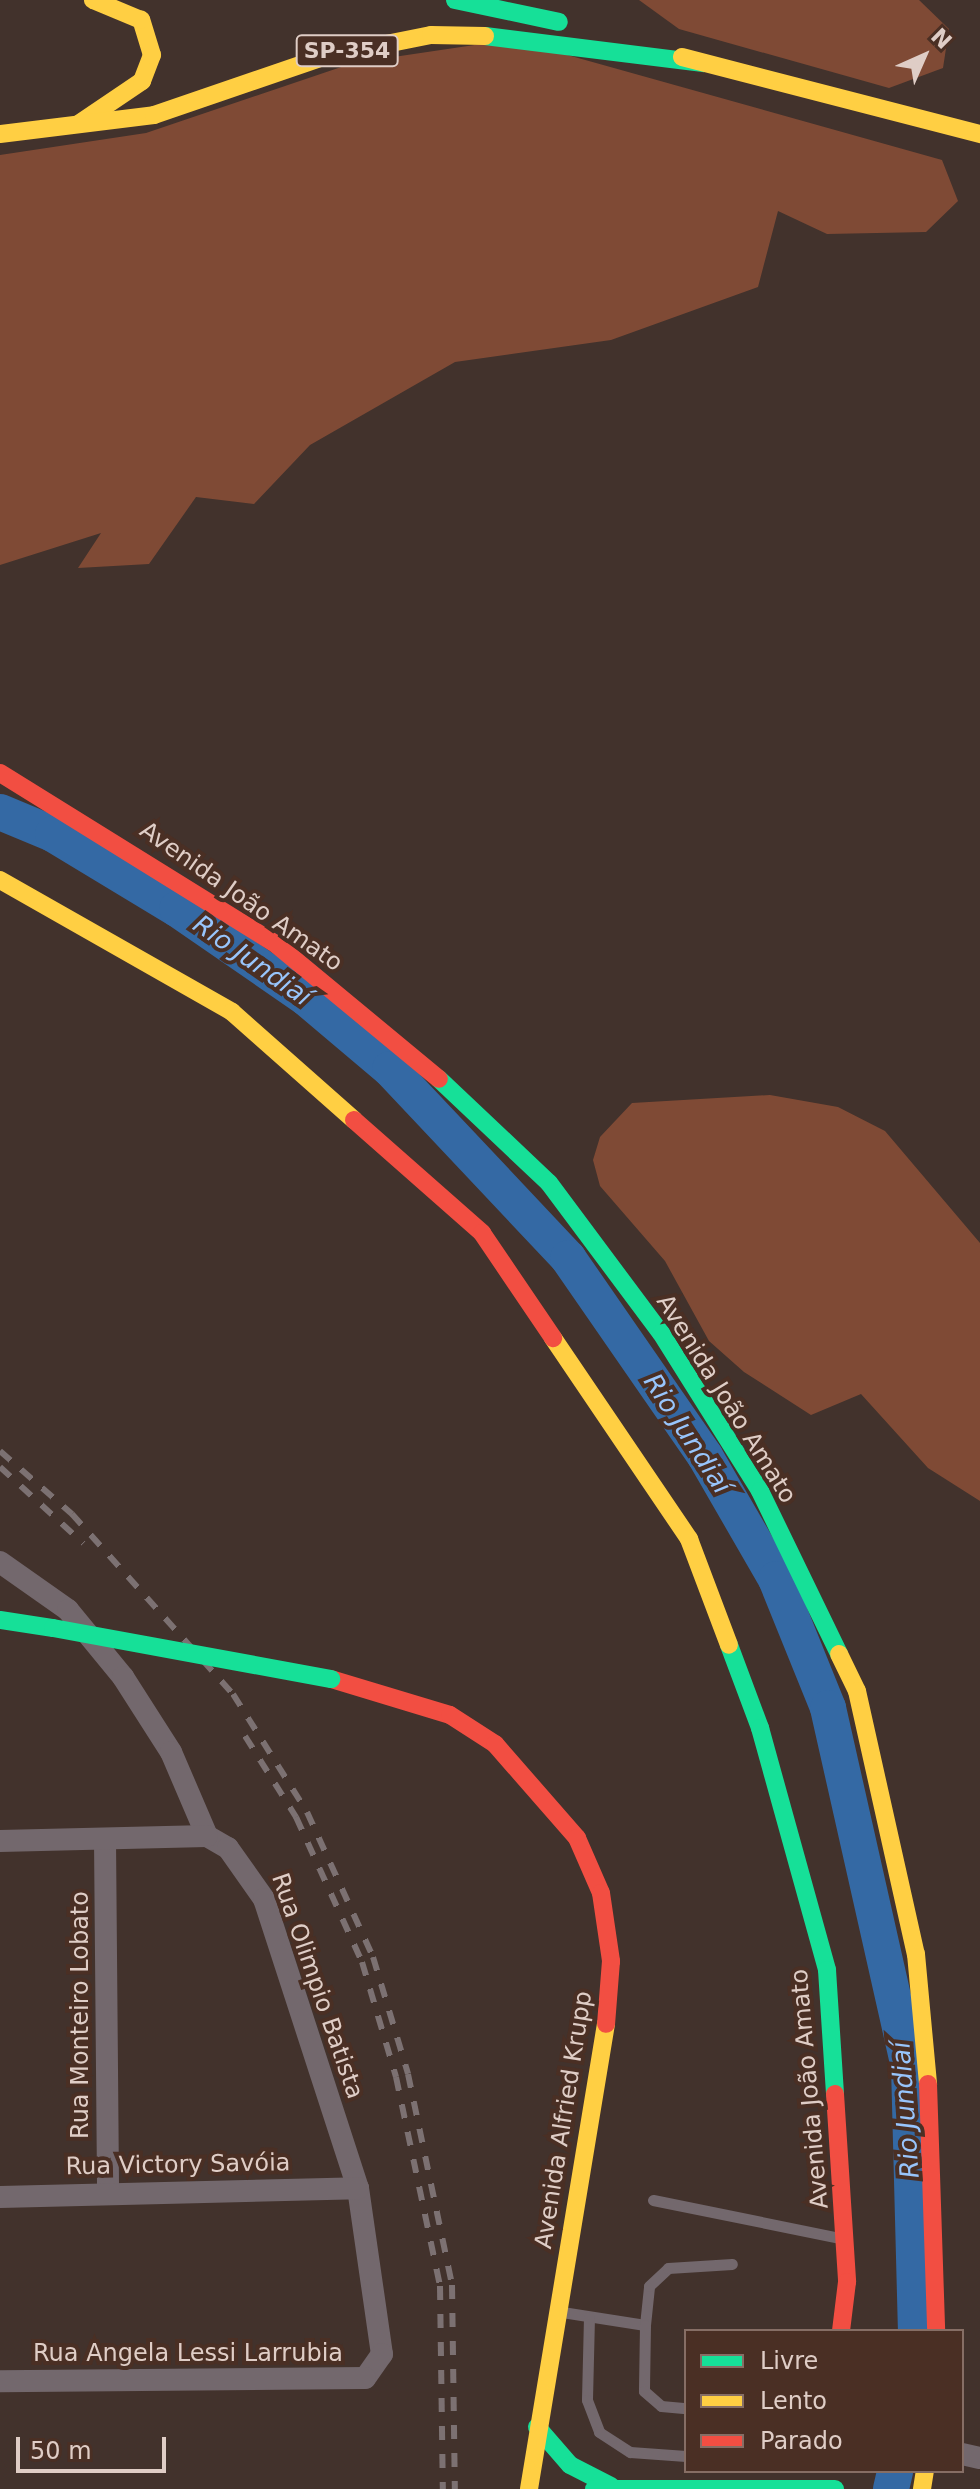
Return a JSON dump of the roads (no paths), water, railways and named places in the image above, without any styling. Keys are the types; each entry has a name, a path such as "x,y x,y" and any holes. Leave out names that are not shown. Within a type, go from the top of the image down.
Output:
{"main road":[{"path":"69,129 142,81 152,55 141,20 93,0"},
{"name":"SP-354","path":"455,0 980,134"},
{"name":"SP-354","path":"0,134 69,129 154,115 326,56 431,35 526,36 703,63"},
{"name":"Avenida João Amato","path":"0,773 277,945 430,1070 549,1183 661,1333 760,1491 857,1691 916,1954 936,2165 936,2329"},
{"name":"Avenida João Amato","path":"0,880 232,1012 482,1233 689,1539 760,1728 827,1970 845,2239 841,2329"},
{"name":"Avenida Alfried Krupp","path":"0,1620 331,1679 450,1715 495,1744 577,1838 601,1893 611,1961 604,2045 537,2427 529,2489"},
{"path":"537,2427 570,2465 603,2488 823,2484"}],"street":[{"name":"Rua Olimpio Batista","path":"0,1562 68,1610 123,1677 171,1752 207,1836 228,1848 264,1899 358,2188 382,2354 375,2373"},
{"path":"0,1841 207,1836"},
{"name":"Rua Monteiro Lobato","path":"105,1840 108,2190"},
{"name":"Rua Victory Savóia","path":"0,2197 108,2190 358,2188"},
{"name":"Rua Angela Lessi Larrubia","path":"0,2381 375,2373"}],"lane":[{"path":"653,2200 845,2239"},
{"path":"684,2408 661,2406 644,2391 649,2286 668,2268 732,2264"},
{"path":"558,2312 645,2325"},
{"path":"589,2317 587,2400 599,2432 630,2452 684,2456"}],"waterway":[{"name":"Rio Jundiaí","path":"0,812 53,834 177,909 306,998 390,1069 568,1258 705,1456 776,1579 828,1708 909,2066 916,2329"},
{"name":"Rio Jundiaí","path":"891,2489 895,2473"}],"railway":[{"path":"0,1451 72,1514 233,1694 307,1812 373,1957 408,2074 452,2285 455,2489"},
{"path":"0,1467 83,1543"},
{"path":"245,1736 296,1817 362,1962 396,2077 440,2286 443,2489"}]}
